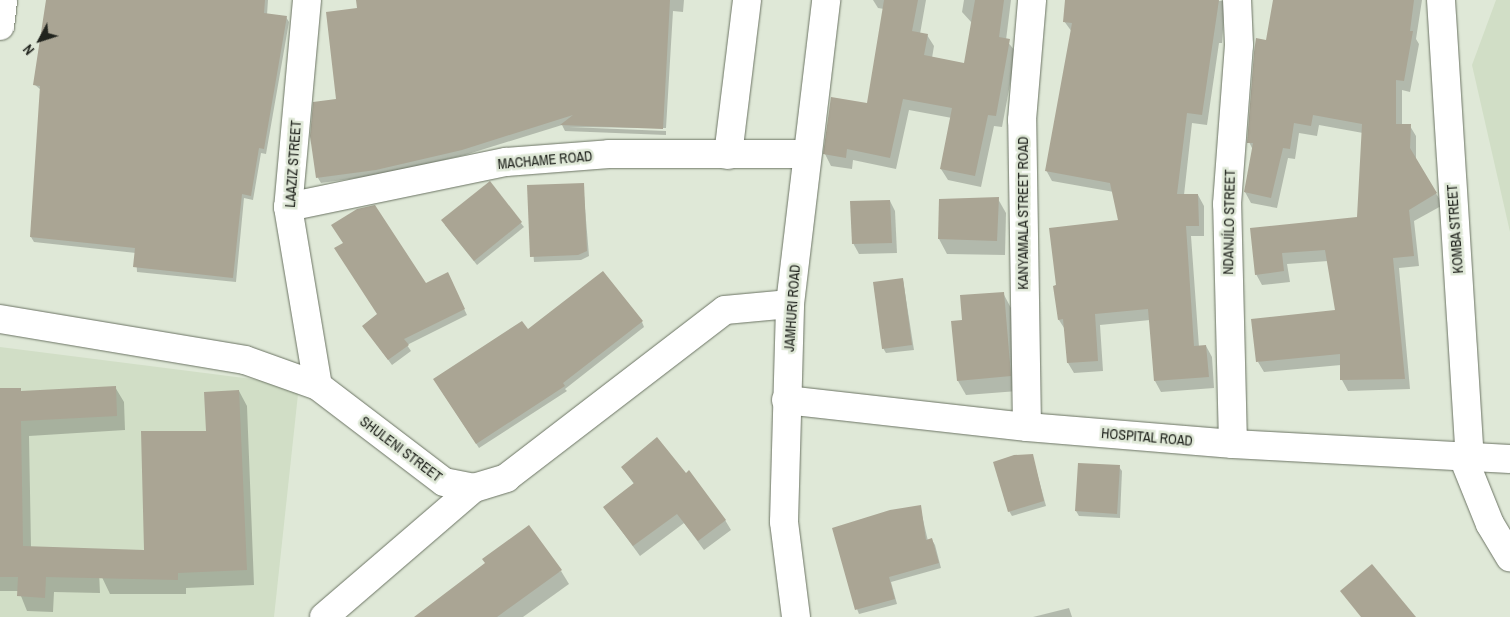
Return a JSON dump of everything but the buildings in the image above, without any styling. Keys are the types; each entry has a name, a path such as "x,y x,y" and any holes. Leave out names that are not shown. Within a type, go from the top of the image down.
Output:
{"street":[{"name":"LAAZIZ STREET","path":"307,0 288,207 318,386"},
{"path":"728,155 747,0"},
{"name":"JAMHURI ROAD","path":"796,617 784,522 790,304 826,0"},
{"name":"KANYAMALA STREET ROAD","path":"1027,427 1022,120 1032,0"},
{"name":"NDANJÍLO STREET","path":"1232,444 1227,204 1239,45 1237,0"},
{"name":"KOMBA STREET","path":"1441,0 1466,457 1490,524 1510,557"},
{"name":"MACHAME ROAD","path":"288,207 506,162 609,154 807,154"},
{"name":"SHULENI STREET","path":"0,319 245,360 318,386 444,482 474,488 506,478 725,310 790,304"},
{"name":"HOSPITAL ROAD","path":"786,400 1027,427 1232,444 1510,459"},
{"path":"324,617 474,488"}],"shaded area":[{"path":"1496,0 1510,0 1510,232 1472,65"},
{"path":"0,347 299,385 274,617 0,617"}]}
